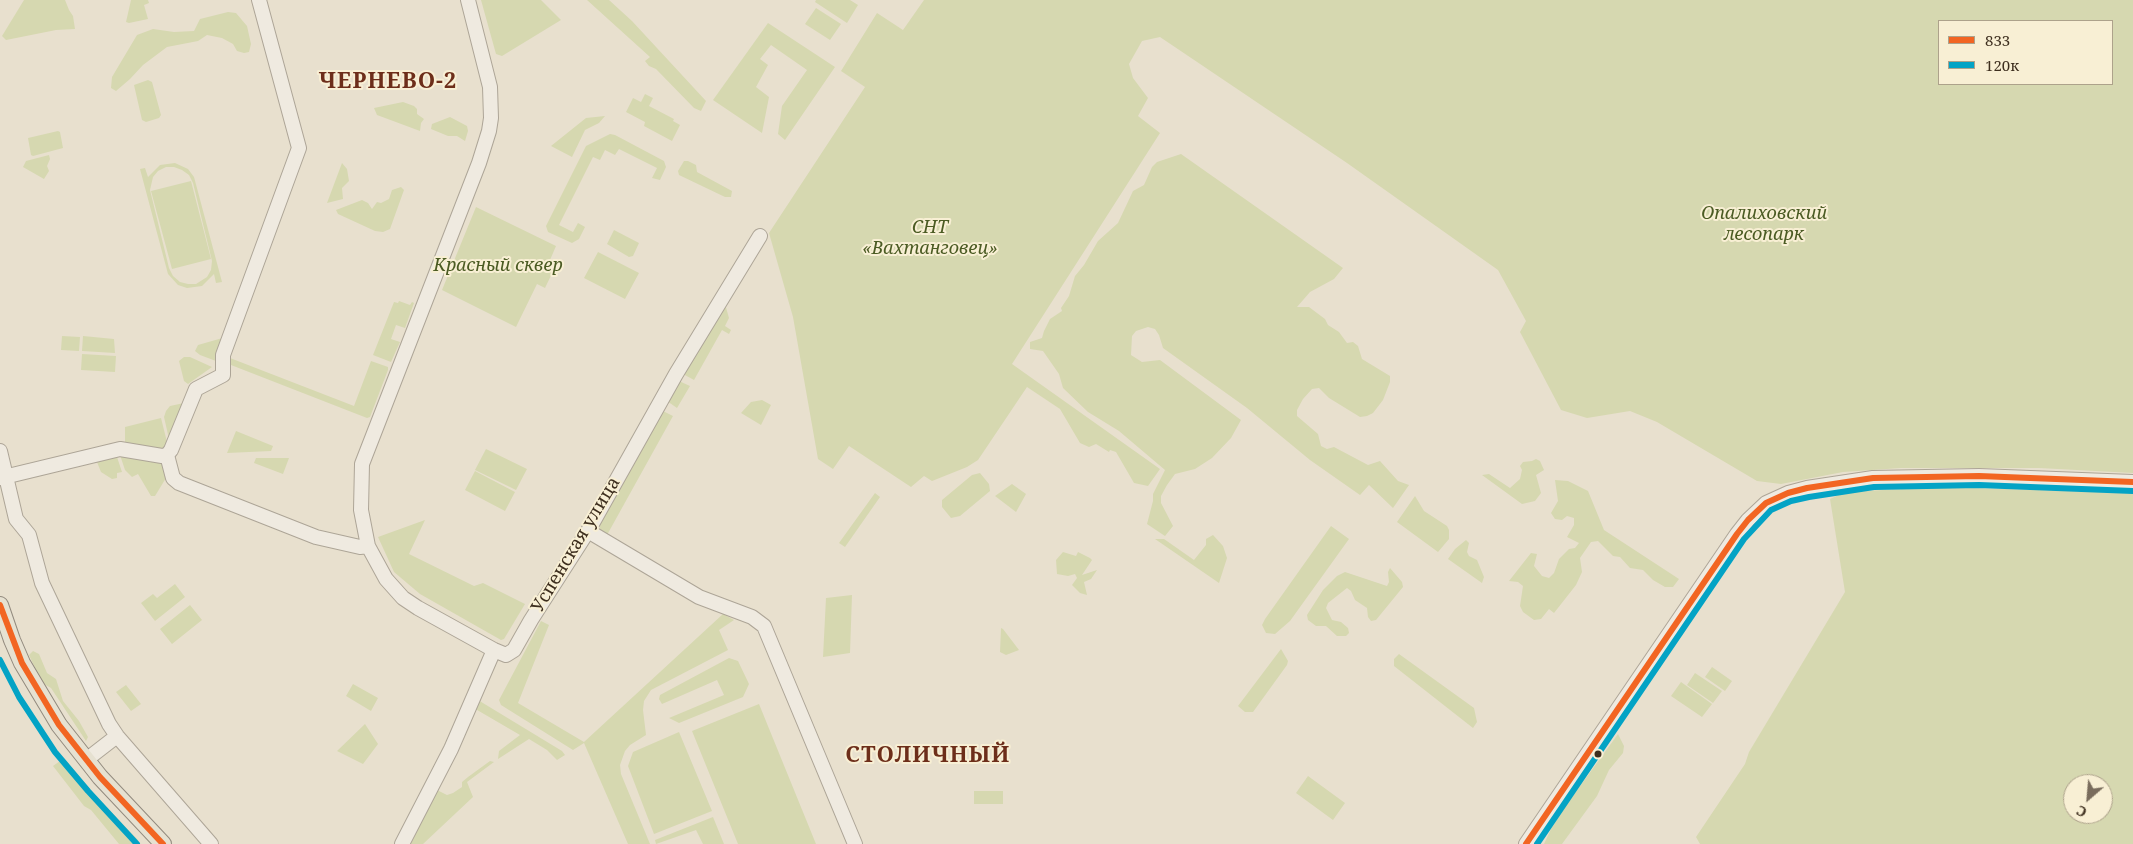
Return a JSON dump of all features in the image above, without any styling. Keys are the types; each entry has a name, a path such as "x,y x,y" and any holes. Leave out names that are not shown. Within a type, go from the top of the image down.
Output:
{"main road":[{"path":"0,604 12,640 26,671 51,713 86,760 164,844"},
{"path":"0,640 26,692 62,747 94,785 149,844"}],"street":[{"path":"167,455 171,450 196,389 223,375 223,355 298,153 299,148 259,0"},
{"path":"402,844 438,776 494,650 403,598 386,579 368,546 361,510 362,464 479,163 489,131 491,118 490,87 468,0"},
{"name":"Успенская улица","path":"494,650 506,655 514,650 588,530 676,374 760,236"},
{"path":"3,478 120,449 167,455"},
{"path":"0,451 3,478 16,519 29,535 42,583 109,724 116,736 211,844"},
{"path":"167,455 172,475 176,482 316,537 360,547 368,546"},
{"path":"1526,844 1736,534 1766,503 1807,488 1873,478 1979,476 2133,482"},
{"path":"588,530 699,597 752,617 764,626 855,844"},
{"path":"86,760 116,736"}],"green space":[{"path":"24,0 65,0 73,16 75,29 56,30 6,40 2,36"},
{"path":"131,0 148,0 149,3 144,5 148,19 126,22"},
{"path":"481,0 541,0 561,20 502,56 496,54"},
{"path":"587,0 609,0 632,21 706,101 701,111 694,108 656,69 649,66 645,61 650,57"},
{"path":"816,0 850,0 858,5 847,23 815,2"},
{"name":"Опалиховский лесопарк","path":"924,0 2133,0 2133,473 2039,468 1901,468 1843,472 1781,484 1757,481 1657,422 1630,411 1587,418 1561,410 1520,332 1526,321 1498,270 1347,163 1160,37 1142,41 1129,64 1133,78 1148,98 1138,116 1160,133 1012,364 1160,469 1148,486 1134,483 1116,452 1110,450 1109,452 1096,444 1089,447 1080,443 1060,409 1027,387 978,460 967,467 932,481 924,476 911,487 849,446 833,469 818,459 793,317 769,233 865,87 841,71 877,13 903,30"},
{"path":"816,8 841,24 830,40 805,24"},
{"path":"228,12 236,13 247,26 251,44 249,52 237,51 233,44 222,38 207,35 198,41 167,47 143,65 116,91 111,88 112,77 137,35 153,29 174,32 194,31 200,19"},
{"path":"768,23 835,67 785,140 778,134 782,106 807,70 771,45 760,59 768,65 756,87 769,97 762,133 713,100"},
{"path":"148,80 152,82 161,115 159,118 146,122 142,120 134,85"},
{"path":"645,94 653,98 649,106 674,119 673,121 680,125 672,141 644,126 645,122 626,112 633,98 641,102"},
{"path":"403,102 414,106 417,109 417,114 424,119 421,123 420,131 377,115 374,108"},
{"path":"605,116 599,123 585,130 572,157 551,146 586,118"},
{"path":"450,117 467,126 468,131 465,141 457,136 448,136 431,129 432,124"},
{"path":"60,132 63,148 31,155 28,138"},
{"path":"610,134 664,161 666,167 660,180 652,178 657,168 619,149 615,155 605,150 600,160 593,157 559,225 573,232 578,223 585,227 579,239 572,243 548,232 546,226 586,146"},
{"path":"1181,154 1343,268 1334,279 1310,292 1297,307 1309,307 1325,319 1328,325 1339,332 1347,343 1353,342 1358,346 1362,359 1390,376 1390,382 1383,400 1373,413 1367,416 1360,417 1329,398 1319,388 1312,389 1303,399 1297,410 1297,416 1318,434 1321,446 1327,449 1334,447 1368,465 1380,461 1398,481 1409,485 1393,508 1369,485 1360,495 1310,460 1247,408 1163,348 1155,329 1148,327 1136,331 1132,336 1131,355 1142,362 1160,360 1241,420 1231,438 1212,458 1195,469 1175,474 1167,485 1161,496 1161,503 1173,526 1165,536 1147,524 1153,494 1165,470 1119,431 1088,412 1063,388 1059,374 1043,351 1030,349 1030,342 1042,338 1050,319 1062,311 1061,308 1069,296 1075,276 1098,241 1118,223 1133,191 1144,185 1152,167 1157,162"},
{"path":"49,155 50,159 47,166 49,171 44,179 23,167 26,161"},
{"path":"684,161 696,165 697,172 732,191 731,197 725,197 679,175 678,171"},
{"path":"175,163 188,169 194,177 222,282 216,283 214,274 202,286 187,288 178,285 168,274 140,169 145,168 148,177 160,165","holes":["166,167 174,167 189,175 193,183 212,261 211,270 207,277 196,284 180,282 173,276 169,268 150,190 153,177 158,171"]},
{"path":"342,163 347,169 349,181 342,188 343,199 327,203"},
{"path":"191,181 211,259 172,269 151,191"},
{"path":"401,187 404,190 390,229 383,232 375,231 338,214 336,210 362,200 368,203 372,209 377,202 381,203 389,199 392,190"},
{"name":"Красный сквер","path":"476,207 556,246 550,260 557,263 545,288 537,284 516,327 442,290"},
{"path":"614,230 639,243 633,256 629,257 607,244"},
{"path":"598,252 639,273 625,299 584,278"},
{"path":"399,301 410,305 412,302 414,303 405,328 396,325 391,339 400,342 391,362 373,355 394,302 398,303"},
{"path":"725,304 729,318 725,326 731,330 729,334 722,330 694,380 683,374"},
{"path":"62,336 80,337 79,351 61,350"},
{"path":"83,336 114,339 115,353 82,351"},
{"path":"226,337 216,361 195,351 198,345"},
{"path":"82,354 116,356 115,372 81,370"},
{"path":"184,357 190,357 212,367 188,384 184,381 179,361"},
{"path":"230,358 354,406 371,361 388,367 388,370 370,417 367,418 231,365"},
{"path":"679,381 690,386 677,408 667,401"},
{"path":"762,400 771,405 761,425 741,413 751,402"},
{"path":"184,403 169,439 164,417 166,411 170,406"},
{"path":"661,410 673,416 607,535 600,530 600,523"},
{"path":"161,418 168,446 164,450 125,443 125,427"},
{"path":"236,431 273,446 271,451 227,453"},
{"path":"486,449 527,469 516,490 475,470"},
{"path":"120,455 162,460 166,478 155,496 151,496 138,474 132,477 125,470"},
{"path":"117,457 122,472 117,473 117,478 112,479 101,472 97,462"},
{"path":"256,458 289,458 283,474 254,463"},
{"path":"1536,459 1540,461 1544,470 1536,475 1541,493 1535,501 1522,504 1482,475 1489,474 1510,488 1520,479 1522,470 1520,466 1523,462"},
{"path":"475,471 515,492 505,511 465,490"},
{"path":"980,473 989,484 990,491 960,516 951,518 942,507 942,500 972,475"},
{"path":"1555,480 1568,481 1588,491 1604,530 1679,579 1673,587 1665,587 1653,580 1643,570 1630,568 1620,557 1613,556 1598,541 1591,542 1580,558 1582,572 1576,585 1554,613 1549,609 1541,619 1534,620 1523,612 1520,606 1523,586 1518,582 1509,581 1531,553 1537,554 1534,566 1542,576 1549,578 1554,573 1559,559 1569,549 1575,548 1579,543 1567,537 1574,525 1574,518 1567,516 1562,520 1555,519 1551,513 1558,501"},
{"path":"1012,484 1026,494 1016,512 995,496"},
{"path":"1941,487 2133,493 2133,844 1700,844 1696,837 1745,764 1749,752 1845,592 1830,499 1845,492"},
{"path":"875,493 880,497 845,547 839,543"},
{"path":"1415,496 1424,511 1447,526 1449,530 1449,539 1438,552 1397,522"},
{"path":"425,520 409,554 474,586 483,583 525,604 504,639 501,640 420,594 394,572 378,537"},
{"path":"1331,526 1349,539 1290,621 1275,634 1266,633 1262,625 1265,619"},
{"path":"1213,535 1223,546 1227,558 1219,583 1155,539 1164,539 1194,560 1206,545 1206,539"},
{"path":"1466,540 1469,543 1467,552 1469,556 1477,560 1484,577 1482,583 1448,559 1455,549"},
{"path":"1063,552 1076,556 1078,552 1092,560 1082,575 1097,570 1091,579 1084,582 1087,595 1080,593 1072,585 1077,578 1075,574 1068,576 1057,574 1056,560"},
{"path":"1390,568 1402,582 1403,587 1376,620 1371,621 1368,617 1367,608 1355,600 1351,591 1347,588 1328,603 1326,608 1332,620 1341,622 1348,628 1349,633 1346,636 1337,636 1326,626 1316,626 1308,620 1307,615 1323,590 1337,576 1345,572 1387,586"},
{"path":"175,584 185,597 155,621 141,603 153,594 157,598"},
{"path":"852,595 850,653 823,657 826,598"},
{"path":"190,605 202,620 172,644 160,629"},
{"path":"723,614 734,620 719,630 728,650 651,690 644,701 643,710 646,735 630,745 625,751 620,765 621,774 650,844 628,844 584,743 573,750 501,705 499,700 541,621 549,625 518,703 584,742"},
{"path":"1001,628 1019,650 1006,655 1000,652"},
{"path":"1281,649 1288,661 1287,665 1253,712 1245,712 1238,706"},
{"path":"33,651 39,654 47,673 56,679 63,701 79,721 88,737 86,741 51,688 42,683 29,655"},
{"path":"1399,654 1474,708 1477,722 1473,728 1394,666 1394,659"},
{"path":"729,658 738,661 749,684 743,697 679,723 669,718 724,695 717,680 662,704 659,699 660,695"},
{"path":"491,663 496,665 478,700 562,751 565,755 557,760 547,750 529,739 498,759 499,751 520,735 472,707"},
{"path":"1712,667 1732,681 1725,691 1705,677"},
{"path":"1695,673 1722,691 1713,703 1687,685"},
{"path":"1681,682 1712,704 1702,717 1671,696"},
{"path":"353,684 378,698 371,711 346,696"},
{"path":"126,685 141,704 131,711 116,692"},
{"path":"759,704 816,844 738,844 692,731"},
{"path":"365,724 378,744 363,764 337,751"},
{"path":"679,732 712,811 654,834 628,766 633,752"},
{"path":"1618,734 1624,746 1623,753 1609,770 1597,796 1562,844 1544,844 1567,804"},
{"path":"64,758 95,795 138,840 133,844 119,844 91,810 84,806 53,766"},
{"path":"490,761 494,762 467,782 473,797 423,844 411,844 437,790 447,795 453,793 462,787 462,782"},
{"path":"1308,776 1345,803 1333,820 1296,793"},
{"path":"974,791 1003,791 1003,804 974,804"},
{"path":"713,817 724,844 703,844 696,830 656,844 655,840"}],"transit line":[{"name":"833","path":"1526,844 1737,534 1748,520 1766,503 1788,493 1807,488 1873,478 1979,476 2133,482"},
{"name":"120к","path":"1537,844 1744,539 1771,510 1791,501 1874,487 1979,485 2133,491"},
{"name":"833","path":"0,605 22,663 59,725 100,777 163,844"},
{"name":"120к","path":"0,660 19,697 55,752 137,844"}],"district":[{"name":"ЧЕРНЕВО-2","path":"388,82"},
{"name":"СТОЛИЧНЫЙ","path":"928,756"}],"park label":[{"name":"СНТ «Вахтанговец»","path":"930,238"}]}
